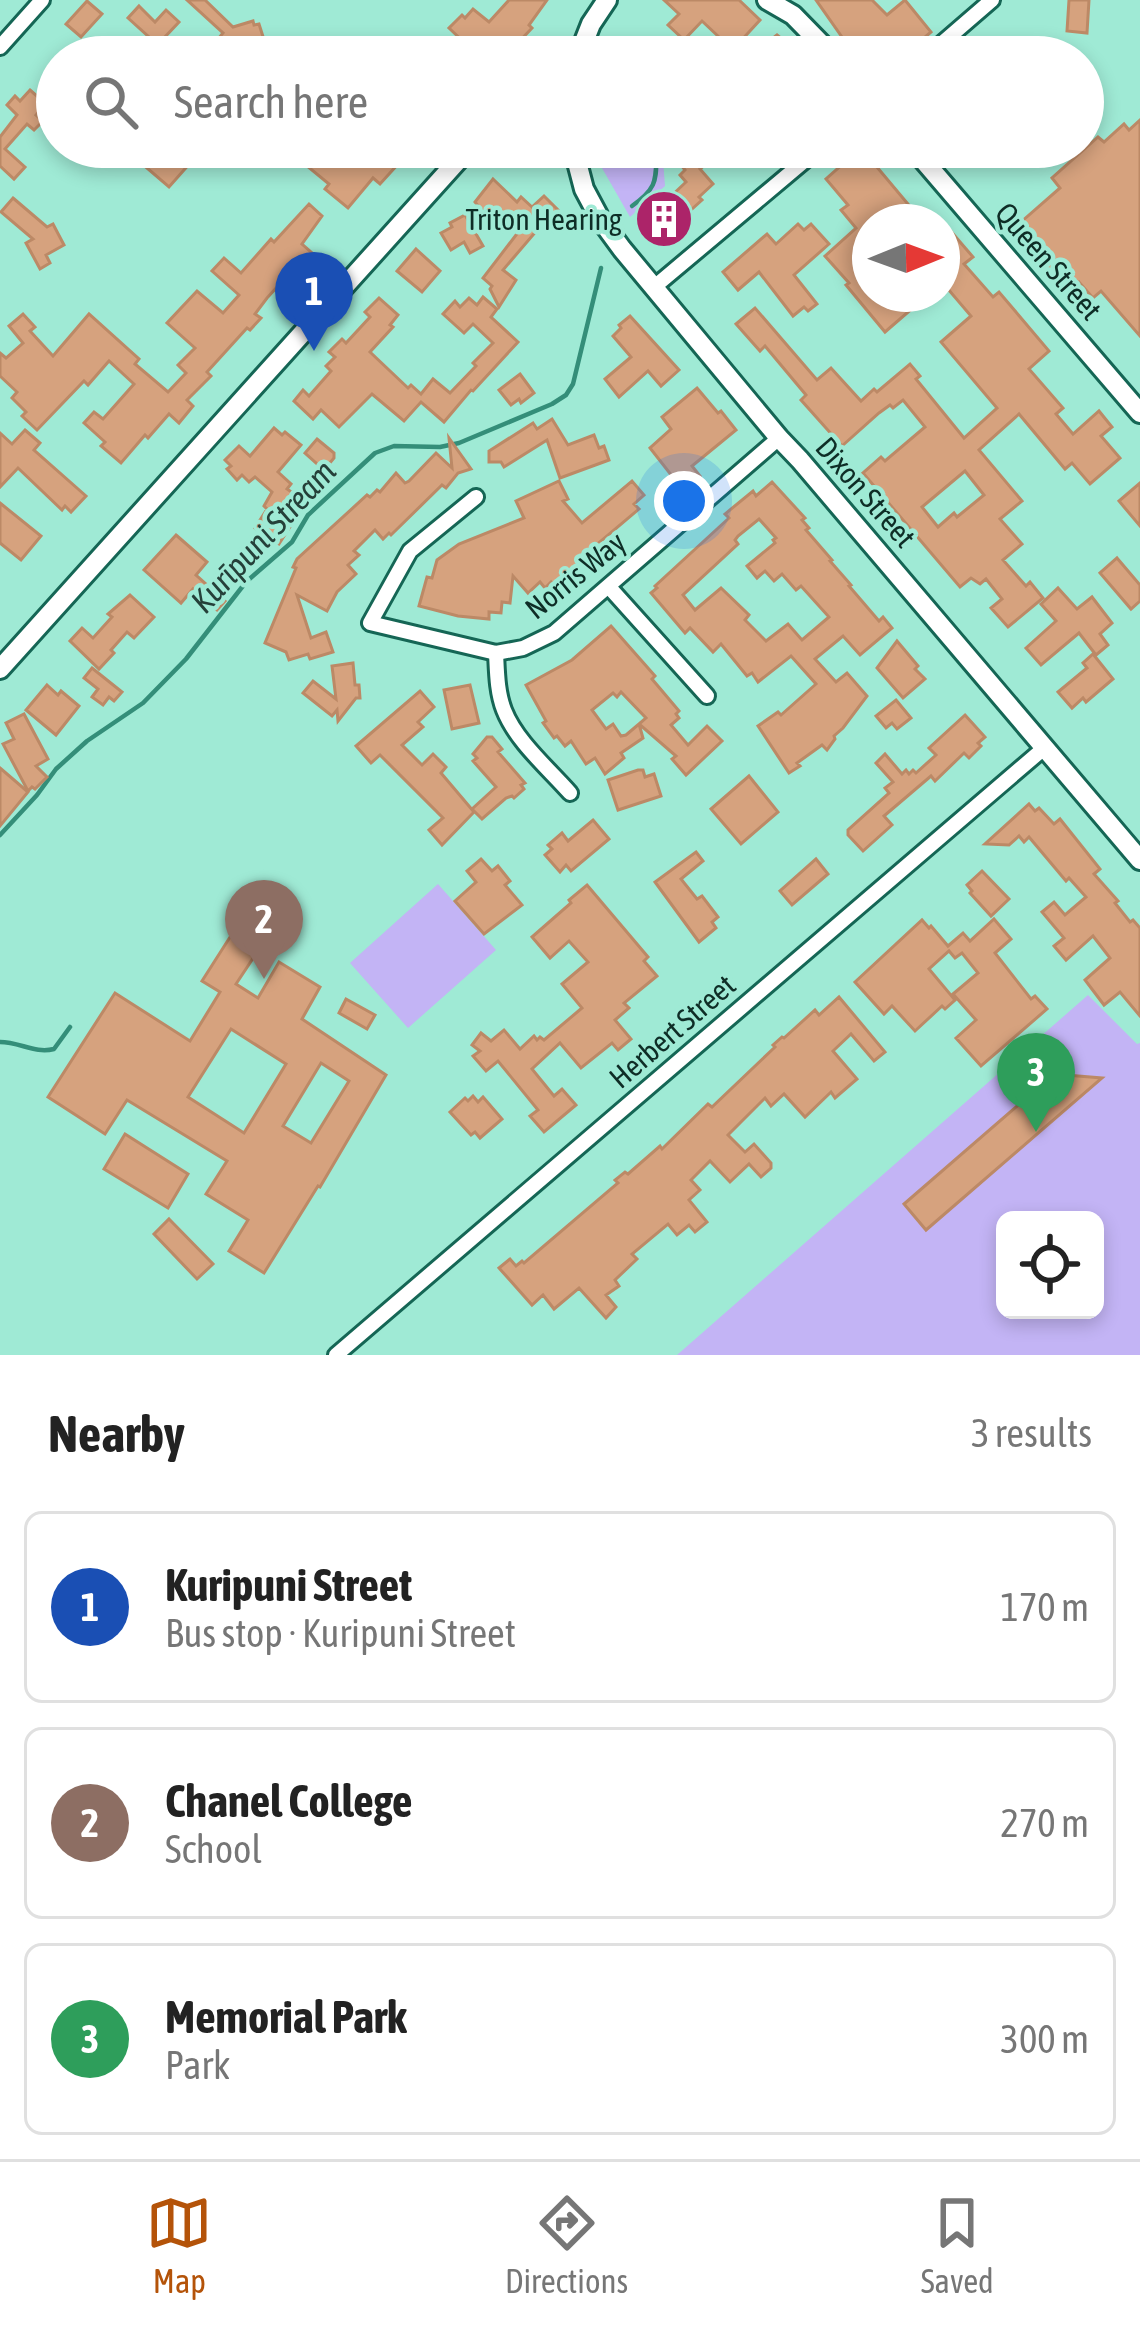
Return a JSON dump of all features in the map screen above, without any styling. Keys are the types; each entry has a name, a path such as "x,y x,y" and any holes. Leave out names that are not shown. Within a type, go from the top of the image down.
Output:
{"street":[{"path":"0,47 43,0"},
{"path":"586,36 607,0"},
{"path":"767,0 789,7 815,36"},
{"path":"950,36 992,0"},
{"path":"0,669 451,168"},
{"name":"Dixon Street","path":"580,168 591,204 653,288 1140,860"},
{"path":"653,288 796,168"},
{"name":"Queen Street","path":"930,168 1140,413"},
{"name":"Norris Way","path":"496,653 523,648 554,633 779,438"},
{"path":"476,497 410,551 370,623 496,653 504,712 570,793"},
{"path":"609,586 707,696"},
{"name":"Herbert Street","path":"336,1355 1043,749"}],"shaded area":[{"path":"602,168 664,168 665,186 630,217"},
{"path":"438,884 496,950 408,1028 350,963"},
{"path":"1088,995 1140,1043 1140,1355 677,1355"}],"building":[{"path":"187,0 205,0 233,27 253,21 263,36 220,36 223,33"},
{"path":"509,0 547,0 524,36 457,36 449,28 473,9 489,22"},
{"path":"664,0 739,0 760,20 745,36 718,36 702,21 688,36 680,36 668,25 679,14"},
{"path":"816,0 872,0 887,15 905,0 931,32 926,36 841,36"},
{"path":"1069,0 1089,0 1087,33 1067,31"},
{"path":"87,1 102,14 82,36 66,24"},
{"path":"139,6 155,22 166,10 179,22 166,36 148,36 128,18"},
{"path":"30,90 36,95 36,128 27,124 5,149 25,167 14,179 0,166 0,137 17,115 7,105 15,96 20,101"},
{"path":"1140,120 1140,336 1101,291 1093,298 1079,282 1067,292 1013,229 1060,188 1052,178 1063,168 1104,168 1104,142 1124,124 1129,130"},
{"path":"147,168 186,168 169,187"},
{"path":"309,168 394,168 380,184 373,178 348,208 325,189 329,184"},
{"path":"701,168 713,184 663,235 648,218 686,182 680,175"},
{"path":"838,168 878,168 908,204 852,204 852,223 841,210 848,205 826,179"},
{"path":"493,179 517,202 521,197 532,207 544,196 558,210 503,270 516,280 499,307 492,286 483,278 526,222 507,232 475,202"},
{"path":"13,198 47,227 53,224 64,245 46,255 50,263 40,269 26,243 33,239 1,212"},
{"path":"309,204 322,216 302,244 320,260 310,272 299,263 267,298 255,314 261,318 207,372 211,376 187,400 193,406 179,423 169,414 121,463 101,446 105,442 84,423 94,412 103,419 134,384 109,361 37,430 22,416 26,412 12,398 17,392 0,376 0,353 6,358 23,343 9,326 23,314 35,327 30,331 53,356 89,314 168,392 186,373 178,365 195,348 167,323 197,291 223,313 239,295 212,271 224,258 241,273"},
{"path":"465,215 483,246 470,253 464,242 451,250 441,233"},
{"path":"798,224 804,230 811,224 829,244 794,275 817,304 793,316 759,272 738,290 723,272 767,234 776,244"},
{"path":"852,232 852,292 849,283 825,256"},
{"path":"960,242 973,257 964,264 993,297 999,292 1049,351 1029,369 1063,408 1056,414 1073,434 1099,411 1112,427 1101,436 1120,458 1090,484 1072,463 1065,469 1019,414 979,450 1022,501 1000,519 1022,544 1003,560 1043,598 1008,627 991,608 1002,599 986,579 980,584 971,578 960,587 863,473 925,427 903,400 879,413 842,446 801,400 806,395 765,346 760,351 736,324 755,308 817,380 831,368 861,401 910,364 920,376 916,379 964,438 997,408 941,342 971,316 960,303","holes":["965,471 984,495 957,517 954,513 938,527 922,507"]},
{"path":"416,249 440,271 422,292 397,271"},
{"path":"483,297 497,309 491,317 518,342 444,422 421,402 404,421 372,394 339,427 321,410 313,419 294,401 303,390 309,396 331,371 326,366 335,357 329,352 342,339 346,343 370,317 365,312 379,298 398,315 370,352 408,388 411,385 421,394 433,379 450,393 493,343 473,324 464,333 443,314 455,301 460,307 469,298 477,305"},
{"path":"868,312 908,312 885,332"},
{"path":"630,316 679,370 661,386 648,371 619,397 605,379 631,357 613,336"},
{"path":"520,374 534,393 511,405 499,390"},
{"path":"697,388 736,430 692,466 700,476 683,490 650,448 671,429 662,417"},
{"path":"552,419 568,445 594,435 609,460 560,478 547,440 504,467 501,462 489,462 489,451 533,423 537,429"},
{"path":"274,428 301,445 278,472 291,484 287,489 306,502 279,544 255,528 272,492 255,477 249,482 242,475 237,480 225,460 239,446 250,456"},
{"path":"25,430 40,443 34,450 86,496 71,512 65,506 62,510 18,468 0,487 0,433 12,444"},
{"path":"449,438 471,469 458,473 446,488 442,485 391,535 383,539 375,530 354,551 359,555 348,565 356,574 337,592 327,611 297,595 311,638 326,632 333,652 289,660 286,652 265,643 297,559 367,495 380,492 396,473 405,483 409,481 436,453 452,468"},
{"path":"317,439 334,453 324,470 305,453"},
{"path":"559,481 568,499 563,501 582,523 632,481 644,495 634,504 639,509 588,552 592,557 554,586 551,582 545,588 540,582 528,593 513,576 510,603 502,602 501,613 489,612 489,619 419,606 437,560 459,544 524,518 516,501"},
{"path":"772,482 805,518 806,530 849,586 879,621 883,617 892,628 860,655 843,636 815,659 836,682 847,673 867,696 827,750 822,745 789,773 758,726 778,712 781,715 816,684 791,656 758,682 752,673 747,676 721,644 713,652 690,628 685,633 651,593 729,518 725,514 753,491 756,496","holes":["759,519 776,538 747,566 757,578 765,571 774,581 782,574 796,590 801,586 829,617 802,640 788,624 766,641 745,620 749,615 721,588 695,610 683,595"]},
{"path":"1140,483 1140,526 1119,501"},
{"path":"0,503 41,536 21,560 0,543"},
{"path":"176,535 207,562 196,575 225,601 217,610 193,589 181,603 144,570"},
{"path":"1117,558 1140,585 1140,601 1131,609 1100,573"},
{"path":"1058,588 1077,609 1092,597 1112,623 1100,634 1108,645 1096,655 1079,633 1041,665 1026,648 1056,621 1041,604"},
{"path":"130,595 154,617 134,638 127,632 99,669 70,641 82,628 93,638 112,617 108,614"},
{"path":"611,626 679,711 671,725 688,745 707,726 722,741 686,775 672,759 676,756 639,724 643,738 621,753 624,758 605,774 595,758 586,764 571,741 565,746 543,723 526,685 572,660","holes":["621,692 646,718 621,736 613,724 606,729 592,710"]},
{"path":"897,641 925,679 903,698 877,668"},
{"path":"1093,654 1113,679 1072,708 1058,692 1087,668 1083,663"},
{"path":"353,663 360,698 338,721 337,710 332,716 303,693 313,681 336,699 332,666"},
{"path":"92,668 122,692 114,701 109,697 103,705 92,697 98,689 84,678"},
{"path":"47,685 79,706 56,735 26,710"},
{"path":"470,685 479,723 452,729 444,690"},
{"path":"420,691 434,707 418,722 423,727 402,745 422,765 433,754 446,767 441,773 474,812 442,845 429,830 443,818 380,755 371,763 356,746"},
{"path":"896,700 911,718 897,729 892,723 886,728 876,716"},
{"path":"24,714 48,759 36,766 47,777 28,791 3,744 14,739 6,723"},
{"path":"965,715 985,737 978,743 981,746 969,758 964,753 935,781 931,776 884,816 892,825 863,851 848,830 889,793 885,788 893,782 876,763 885,754 902,774 906,770 916,773 936,755 929,748"},
{"path":"487,737 502,749 498,752 525,783 514,798 506,798 482,819 472,809 496,787 473,761 477,758 473,754"},
{"path":"0,768 28,792 0,826"},
{"path":"638,770 645,777 654,774 661,796 618,810 608,780"},
{"path":"749,776 778,812 741,844 711,809"},
{"path":"1029,804 1054,824 1060,819 1100,869 1094,874 1118,901 1115,903 1140,928 1140,1016 1120,992 1104,1005 1085,980 1110,958 1093,936 1066,960 1054,946 1064,938 1042,912 1054,902 1065,915 1086,897 1069,878 1066,881 1029,837 1024,842 1019,836 1009,845 985,844"},
{"path":"593,820 609,839 571,871 566,865 560,872 545,855 552,849 548,845 562,833 568,841"},
{"path":"696,852 703,861 681,879 718,917 712,922 716,928 699,942 655,882"},
{"path":"481,859 492,871 498,866 510,881 505,885 522,905 484,934 455,901 476,882 467,871"},
{"path":"816,859 828,874 792,905 780,891"},
{"path":"982,871 1009,899 991,916 967,885"},
{"path":"587,885 648,957 644,961 657,976 624,1003 629,1008 615,1020 631,1039 618,1050 612,1043 581,1068 560,1043 532,1069 554,1096 562,1089 576,1105 544,1132 530,1116 538,1110 498,1061 486,1071 473,1056 480,1051 472,1045 481,1033 491,1041 504,1030 520,1049 534,1036 544,1040 582,1008 562,984 588,962 569,941 550,958 532,937"},
{"path":"994,919 1011,939 995,953 1031,999 1035,996 1047,1009 981,1066 956,1038 976,1020 953,994 978,973 962,953 955,958 949,951 929,969 955,1000 915,1031 892,1006 884,1014 855,982 922,920 948,946 963,933 970,941"},
{"path":"239,923 265,940 236,984 258,998 279,962 320,987 302,1019 386,1075 264,1273 229,1251 248,1220 206,1194 227,1161 127,1100 105,1134 48,1097 115,993 190,1041 220,992 202,981","holes":["231,1029 286,1064 244,1133 188,1097","321,1063 349,1081 311,1143 283,1126"]},
{"path":"839,997 885,1052 874,1061 851,1034 833,1051 857,1079 835,1098 831,1092 805,1117 784,1094 771,1106 765,1098 728,1135 745,1152 754,1144 771,1168 761,1177 749,1164 730,1182 710,1161 691,1180 700,1190 689,1200 707,1222 695,1232 689,1225 677,1235 668,1224 632,1254 637,1259 615,1280 619,1286 606,1295 616,1307 606,1318 579,1288 554,1309 543,1295 532,1305 499,1268 510,1259 516,1266 524,1263 618,1183 615,1180 660,1146 662,1149 708,1104 712,1107 782,1037"},
{"path":"346,999 375,1015 367,1029 339,1013"},
{"path":"1054,1074 1102,1078 926,1230 904,1204"},
{"path":"473,1096 478,1102 483,1097 502,1119 480,1138 475,1132 471,1135 450,1112"},
{"path":"125,1134 188,1174 168,1208 104,1169"},
{"path":"169,1219 213,1264 197,1279 154,1234"}],"waterway":[{"name":"Kurīpuni Stream","path":"632,206 647,193 655,168"},
{"name":"Kurīpuni Stream","path":"0,835 56,769 143,703 186,659 246,582 292,542 308,515 375,453 394,446 459,443 566,395 573,384 601,268"},
{"name":"Kurīpuni Stream","path":"0,1042 54,1049 70,1027"}],"place":[{"name":"Triton Hearing","path":"664,219"},
{"name":"Kuripuni Street","path":"314,351"},
{"name":"Chanel College","path":"264,979"},
{"name":"Memorial Park","path":"1036,1132"}]}
